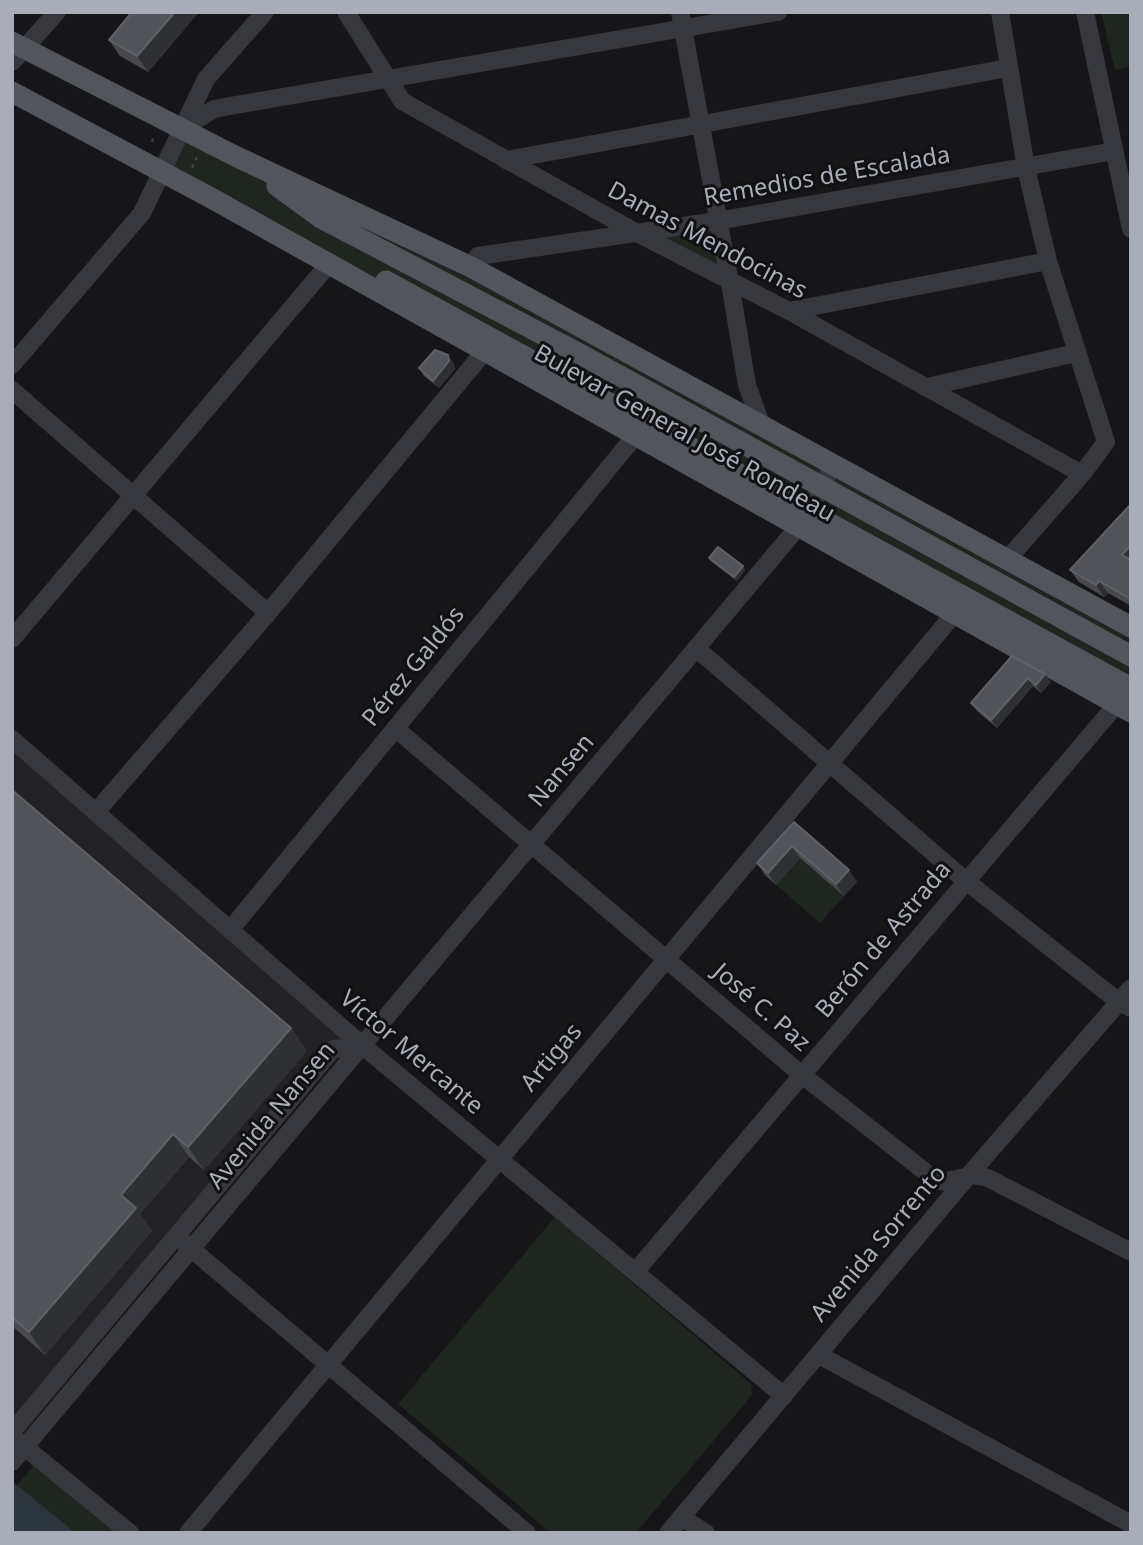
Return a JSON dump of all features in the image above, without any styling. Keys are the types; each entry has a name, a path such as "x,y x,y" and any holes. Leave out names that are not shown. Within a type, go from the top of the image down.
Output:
{"main road":[{"name":"Bulevar General José Rondeau","path":"16,51 184,128 236,156 471,267 1131,627"},
{"name":"Bulevar General José Rondeau","path":"12,92 213,199 665,453 803,519 1131,688"},
{"name":"Bulevar General José Rondeau","path":"236,156 321,218 578,353 1131,656"},
{"name":"Bulevar General José Rondeau","path":"213,199 317,243 608,402 803,519 954,614 1124,708"},
{"path":"535,302 578,353"},
{"path":"608,402 665,453"},
{"path":"1011,624 1064,676"}],"street":[{"path":"16,51 57,12"},
{"path":"12,365 142,213 206,79 265,12"},
{"name":"Damas Mendocinas","path":"346,12 402,102 637,233 789,311 1082,474"},
{"path":"184,128 214,109 388,80 681,21 778,12"},
{"path":"1000,12 1026,168 1048,261 1106,442 1082,474 1007,560"},
{"path":"1085,12 1131,229"},
{"path":"681,21 747,385 761,424 778,435"},
{"path":"506,160 1008,68"},
{"path":"198,93 206,107 214,109"},
{"name":"Remedios de Escalada","path":"471,267 478,256 718,221 1114,151"},
{"path":"789,311 1048,261"},
{"path":"12,639 328,265"},
{"path":"96,812 268,613 484,352"},
{"path":"927,387 1076,353"},
{"path":"12,390 268,613"},
{"name":"Pérez Galdós","path":"230,930 635,436"},
{"path":"803,519 834,465"},
{"name":"Nansen","path":"363,1046 803,519"},
{"name":"Artigas","path":"188,1533 954,614"},
{"path":"696,648 966,881 1127,1000"},
{"name":"Berón de Astrada","path":"635,1272 966,881 1124,708"},
{"name":"José C. Paz","path":"395,728 802,1075 937,1181 951,1183 969,1175 988,1178 1131,1252"},
{"name":"Víctor Mercante","path":"12,739 363,1046 784,1396"},
{"name":"Avenida Sorrento","path":"668,1533 969,1175 1127,1000"},
{"name":"Avenida Nansen","path":"12,1462 16,1438 176,1236 333,1049 363,1046"},
{"name":"Avenida Nansen","path":"16,1438 192,1249 363,1046"},
{"path":"176,1236 527,1533"},
{"path":"819,1355 1131,1524"},
{"path":"16,1438 130,1533"},
{"path":"681,1517 706,1533"}],"path":[{"path":"191,169 199,152"}],"shaded area":[{"path":"1101,12 1131,12 1131,66 1115,70"},
{"path":"184,128 471,267 1131,627 1131,712 162,173"},
{"path":"712,228 721,271 666,244 666,235"},
{"path":"12,739 363,1046 333,1050 12,1432"},
{"path":"802,833 857,882 820,923 765,875"},
{"path":"555,1217 751,1384 752,1395 636,1533 551,1533 398,1404"},
{"path":"34,1465 118,1533 76,1533 17,1485"},
{"path":"12,1481 17,1485 76,1533 12,1533"}],"building":[{"path":"132,12 175,12 137,56 109,40"},
{"path":"435,350 448,355 449,361 433,381 419,368"},
{"path":"1131,504 1131,545 1122,555 1131,560 1131,599 1099,581 1096,585 1070,570"},
{"path":"718,547 743,566 734,577 709,558"},
{"path":"1012,656 1045,674 1036,685 1028,678 991,720 971,703"},
{"path":"12,790 291,1028 188,1147 173,1134 121,1195 136,1208 29,1332 12,1317"},
{"path":"794,822 849,870 836,884 792,846 768,873 757,863"}]}
